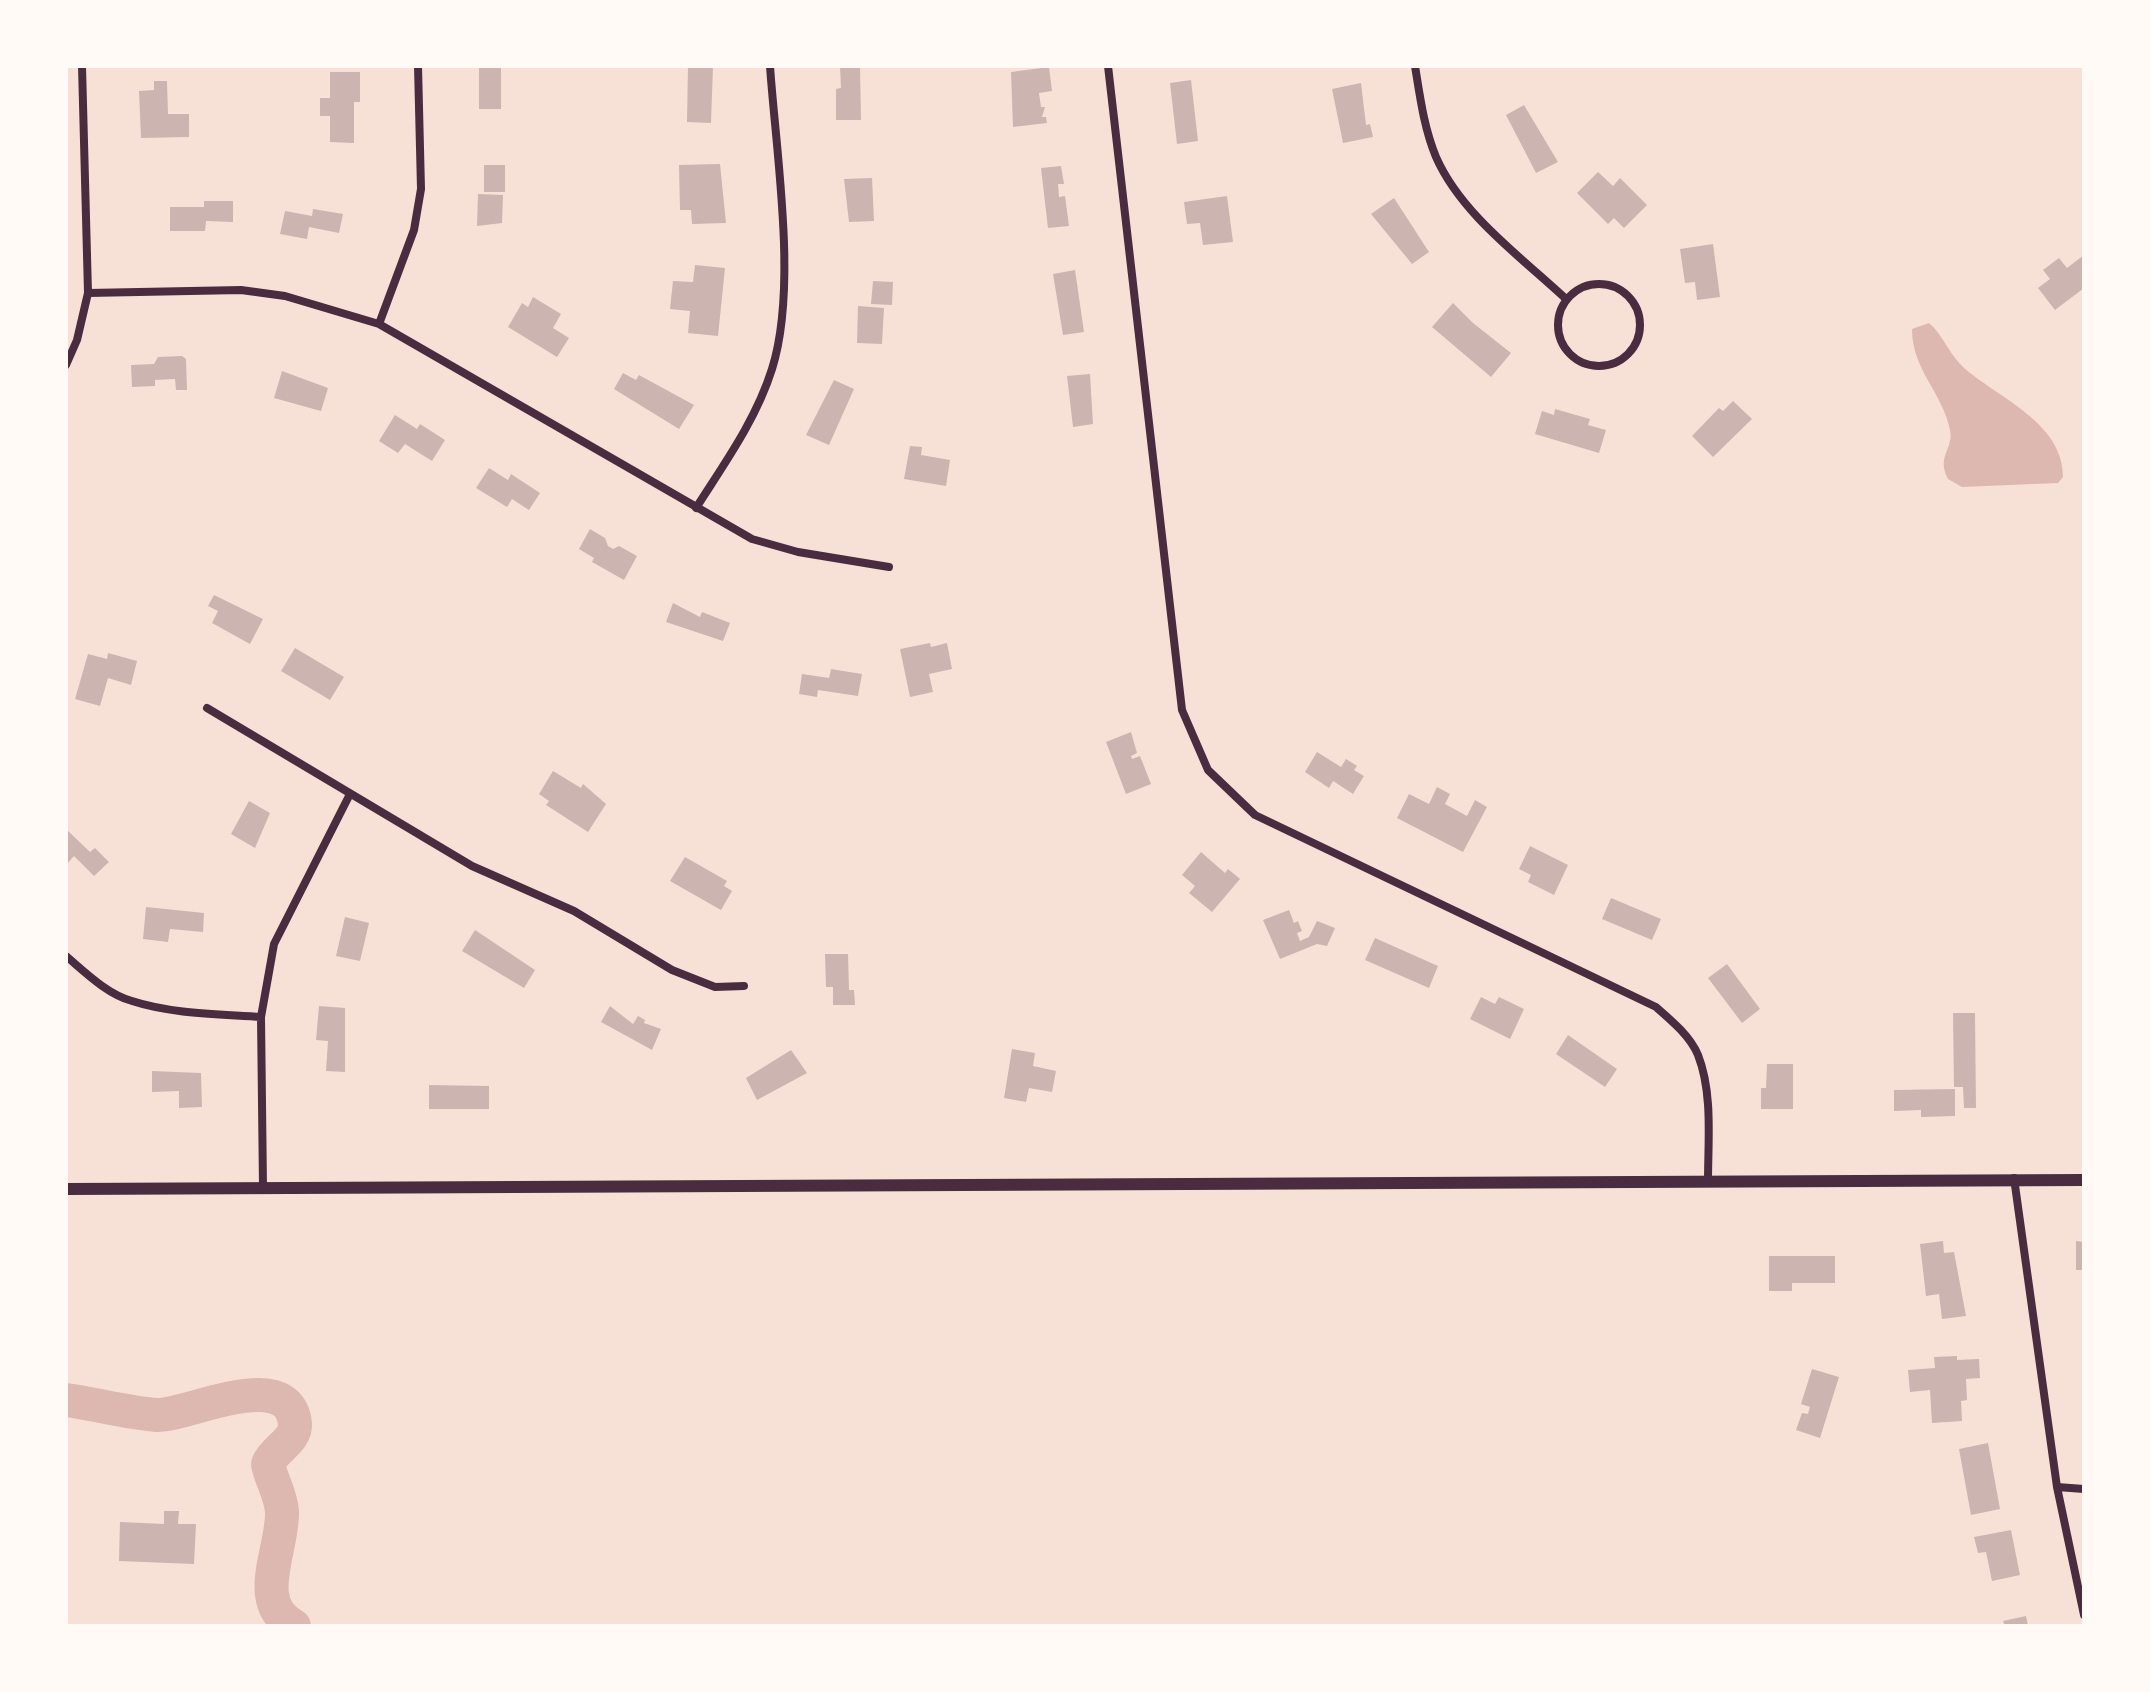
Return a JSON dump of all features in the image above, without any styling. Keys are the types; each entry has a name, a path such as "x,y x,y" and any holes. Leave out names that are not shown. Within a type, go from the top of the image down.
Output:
{"main road":[{"path":"66,1189 2084,1180"}],"street":[{"path":"66,365 77,340 88,293 82,66"},
{"path":"379,324 414,230 421,189 418,66"},
{"path":"696,508 753,417 772,370 782,329 785,273 770,66"},
{"path":"1108,66 1182,710 1208,770 1255,815 1656,1007 1678,1026 1698,1054 1707,1099 1708,1181"},
{"path":"1415,66 1425,125 1437,158 1456,191 1566,299"},
{"path":"1593,283 1609,284 1624,291 1635,303 1640,319 1639,335 1632,350 1620,361 1604,366 1588,365 1573,358 1563,346 1557,330 1558,314 1566,299 1578,288 1593,283"},
{"path":"88,293 241,290 285,296 379,324 752,539 798,552 889,567"},
{"path":"207,708 472,866 574,911 672,970 715,987 744,986"},
{"path":"263,1188 261,1017 274,944 350,794"},
{"path":"66,956 98,983 130,1001 188,1011 261,1017"},
{"path":"2014,1178 2057,1487 2084,1615"},
{"path":"2057,1487 2084,1489"}],"shaded area":[{"path":"1929,323 1963,367 2041,426 2060,458 2063,477 2058,483 1962,487 1948,479 1944,458 1950,442 1950,430 1913,344 1912,329"}],"building":[{"path":"479,66 501,66 501,109 479,109"},
{"path":"688,66 713,66 711,123 687,122"},
{"path":"840,66 860,66 861,120 836,120 836,89 841,88"},
{"path":"1049,67 1052,91 1039,93 1041,107 1045,107 1042,117 1046,117 1047,123 1013,127 1011,72"},
{"path":"330,72 360,72 360,102 354,102 354,143 330,142 330,116 320,116 320,98 330,98"},
{"path":"1191,80 1198,141 1177,144 1170,83"},
{"path":"154,81 167,81 168,114 189,114 189,137 141,138 139,91 154,90"},
{"path":"1361,83 1366,125 1370,124 1373,137 1343,143 1332,89"},
{"path":"1524,105 1558,162 1536,173 1506,115"},
{"path":"720,164 726,223 692,224 691,210 680,210 679,165"},
{"path":"484,165 505,165 505,192 484,192"},
{"path":"1061,166 1064,184 1058,184 1059,197 1065,196 1069,226 1048,228 1041,168"},
{"path":"1598,172 1613,186 1620,178 1647,205 1624,228 1614,218 1608,224 1577,193"},
{"path":"872,178 874,221 849,222 844,179"},
{"path":"478,194 503,195 502,223 477,226"},
{"path":"1227,196 1233,242 1203,245 1200,223 1187,224 1184,202"},
{"path":"1394,198 1429,252 1412,264 1371,214"},
{"path":"204,201 233,201 233,222 206,221 205,231 170,231 170,207 204,207"},
{"path":"313,209 343,214 339,233 309,227 307,239 280,234 285,211 312,216"},
{"path":"1713,244 1720,297 1697,300 1695,282 1685,283 1680,249"},
{"path":"2084,255 2084,288 2055,310 2038,288 2050,279 2043,270 2059,258 2067,268"},
{"path":"695,265 725,268 718,336 688,333 690,311 670,309 673,281 693,282"},
{"path":"1075,270 1084,332 1063,335 1053,274"},
{"path":"873,281 893,282 892,305 871,304"},
{"path":"533,297 561,314 553,328 569,338 557,357 508,327 522,303 528,307"},
{"path":"1453,303 1511,353 1491,377 1432,327"},
{"path":"858,306 884,308 882,344 857,343"},
{"path":"182,356 186,359 187,390 176,390 175,379 155,380 155,386 132,387 131,365 154,364 158,357"},
{"path":"282,371 328,388 321,411 274,398"},
{"path":"623,373 636,380 639,375 694,405 679,429 614,389"},
{"path":"1090,374 1093,424 1073,427 1067,376"},
{"path":"834,380 854,389 829,445 806,435"},
{"path":"1733,401 1752,419 1713,457 1692,436 1719,408 1723,411"},
{"path":"1555,409 1590,419 1588,425 1606,430 1599,453 1535,434 1542,411 1554,415"},
{"path":"395,415 417,429 420,424 445,440 432,461 405,444 398,453 379,441"},
{"path":"910,446 922,447 921,455 950,460 946,486 904,479"},
{"path":"489,468 508,480 511,474 540,493 529,510 512,499 507,507 476,488"},
{"path":"590,529 605,538 613,549 619,546 637,556 624,580 592,562 594,558 579,549"},
{"path":"214,595 263,619 250,644 212,623 218,611 208,606"},
{"path":"673,603 700,617 702,612 730,623 723,641 666,622"},
{"path":"930,643 931,647 947,643 952,669 929,674 933,692 910,697 900,649"},
{"path":"295,648 344,677 330,700 281,671"},
{"path":"108,653 137,661 131,685 108,678 100,706 75,699 88,654 107,659"},
{"path":"831,669 862,674 858,696 818,690 817,697 799,694 802,674 829,678"},
{"path":"1131,732 1137,753 1131,756 1132,759 1140,756 1151,784 1126,794 1106,742"},
{"path":"1317,752 1341,767 1346,759 1357,766 1354,770 1364,776 1353,794 1333,781 1329,788 1305,772"},
{"path":"553,771 581,788 583,784 606,804 588,832 546,805 549,801 539,794"},
{"path":"1437,787 1450,794 1445,804 1467,816 1475,800 1487,807 1463,852 1397,818 1409,794 1429,804"},
{"path":"249,801 270,813 255,848 231,834"},
{"path":"66,829 90,852 95,848 109,862 94,876 74,856 66,865"},
{"path":"1530,846 1568,865 1554,895 1528,882 1531,875 1519,869"},
{"path":"1201,852 1225,873 1228,869 1240,879 1212,912 1189,893 1195,886 1182,875"},
{"path":"685,857 727,881 724,886 732,891 721,910 670,881"},
{"path":"1611,898 1661,919 1652,940 1602,919"},
{"path":"146,907 204,913 203,932 170,929 168,942 143,939"},
{"path":"1289,910 1294,923 1298,921 1302,931 1297,933 1300,941 1309,937 1317,921 1335,928 1327,946 1317,944 1280,959 1263,920"},
{"path":"345,917 369,923 360,961 336,956"},
{"path":"475,930 535,970 524,988 462,951"},
{"path":"1375,938 1438,966 1429,988 1365,960"},
{"path":"825,954 848,954 849,990 854,990 855,1005 833,1005 833,987 826,987"},
{"path":"1727,964 1760,1009 1742,1023 1708,978"},
{"path":"1481,997 1495,1004 1499,997 1524,1009 1510,1039 1470,1019"},
{"path":"319,1006 345,1008 345,1072 326,1071 328,1041 316,1040"},
{"path":"610,1006 633,1024 638,1016 645,1020 644,1023 661,1029 652,1050 601,1022"},
{"path":"1953,1013 1975,1013 1976,1108 1964,1108 1963,1087 1954,1087"},
{"path":"1568,1035 1617,1069 1605,1087 1556,1054"},
{"path":"1012,1049 1035,1053 1033,1066 1056,1071 1052,1092 1029,1088 1026,1102 1004,1098"},
{"path":"791,1050 807,1073 757,1100 746,1078"},
{"path":"1767,1064 1793,1064 1793,1109 1761,1109 1761,1088 1766,1088"},
{"path":"152,1071 201,1073 202,1107 179,1108 179,1091 152,1092"},
{"path":"429,1085 489,1086 489,1109 429,1109"},
{"path":"1955,1089 1955,1116 1921,1117 1921,1110 1894,1111 1894,1090"},
{"path":"1943,1241 1944,1253 1954,1252 1966,1316 1942,1319 1939,1294 1926,1296 1920,1244"},
{"path":"2076,1241 2084,1242 2084,1270 2076,1270"},
{"path":"1769,1256 1835,1256 1835,1283 1792,1283 1792,1291 1769,1291"},
{"path":"1957,1356 1957,1360 1979,1359 1980,1378 1966,1379 1967,1400 1961,1401 1962,1421 1932,1423 1930,1390 1910,1392 1908,1370 1935,1368 1934,1357"},
{"path":"1812,1369 1839,1377 1820,1438 1796,1430 1802,1413 1808,1414 1810,1407 1801,1404"},
{"path":"1988,1443 2000,1509 1971,1515 1959,1449"},
{"path":"164,1511 179,1511 178,1524 196,1524 194,1564 119,1561 120,1522 164,1524"},
{"path":"2011,1530 2020,1575 1992,1581 1986,1552 1978,1553 1974,1537"},
{"path":"2026,1616 2028,1626 2005,1626 2003,1621"}],"waterway":[{"path":"66,1400 157,1415 257,1395 275,1397 289,1406 294,1430 268,1464 282,1512 272,1575 274,1604 281,1616 294,1626"}]}
